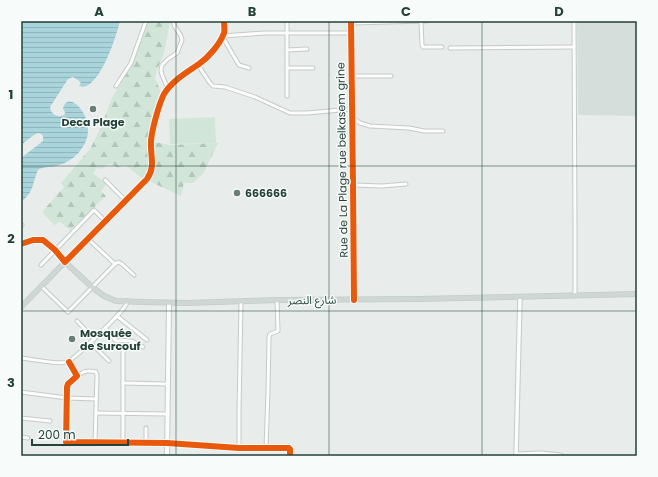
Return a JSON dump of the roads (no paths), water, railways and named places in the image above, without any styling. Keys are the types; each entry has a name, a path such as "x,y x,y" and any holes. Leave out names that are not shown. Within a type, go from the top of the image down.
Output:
{"main road":[{"name":"شارع النصر","path":"64,262 104,296 116,301 169,303 277,300 400,300 637,294"},
{"path":"21,307 64,262"},
{"path":"167,456 169,303"}],"street":[{"path":"116,86 131,63 146,21"},
{"path":"168,89 162,75 162,65 177,52 182,40 173,21"},
{"path":"21,244 33,240 43,240 55,250 64,262 147,179 151,173 151,142 153,132 160,105 165,93 179,78 198,65 211,52 221,39 224,30 224,21"},
{"path":"286,21 287,96"},
{"path":"350,22 426,21"},
{"path":"574,21 575,296"},
{"name":"Rue de La Plage rue belkasem grine","path":"350,22 352,76 354,300"},
{"path":"421,22 423,47 442,47"},
{"path":"222,36 287,32 350,33"},
{"path":"222,36 239,65 249,68"},
{"path":"450,48 574,47"},
{"path":"287,50 307,49"},
{"path":"198,65 213,86 225,87 255,97 290,113 352,109"},
{"path":"287,68 312,68"},
{"path":"352,76 391,76"},
{"path":"352,117 360,123 370,126 409,128 424,131 442,131"},
{"path":"105,180 126,201"},
{"path":"353,185 382,186 406,184"},
{"path":"41,265 94,210 105,221"},
{"path":"88,238 115,264"},
{"path":"41,286 68,312 118,262 134,275"},
{"path":"520,297 516,455 541,453 561,456"},
{"path":"266,448 269,337 270,334 278,331 277,300"},
{"path":"21,358 60,363 69,362 105,328 123,309 128,301"},
{"path":"239,448 241,301"},
{"path":"116,316 147,340"},
{"path":"77,321 94,339"},
{"path":"105,328 116,341 131,341 143,347"},
{"path":"90,342 109,361"},
{"path":"123,347 123,443"},
{"path":"69,362 76,376"},
{"path":"95,443 97,376 96,372 90,370 76,376 68,384 66,442 95,443 167,443 239,448 289,448 290,456"},
{"path":"123,383 168,384"},
{"path":"21,392 67,398 96,399"},
{"path":"96,413 168,414"},
{"path":"21,418 50,422"},
{"path":"146,428 146,443"},
{"path":"21,437 28,438"}],"water":[{"path":"21,21 120,21 108,56 94,81 87,86 82,87 79,86 81,83 73,77 68,79 50,107 54,114 60,116 65,114 63,109 65,103 69,101 79,107 84,113 87,121 88,129 85,144 82,149 69,161 58,166 38,170 31,191 21,202"}],"place":[{"name":"Deca Plage","path":"93,109"},
{"name":"666666","path":"237,193"},
{"name":"Mosquée de Surcouf","path":"72,339"}]}
